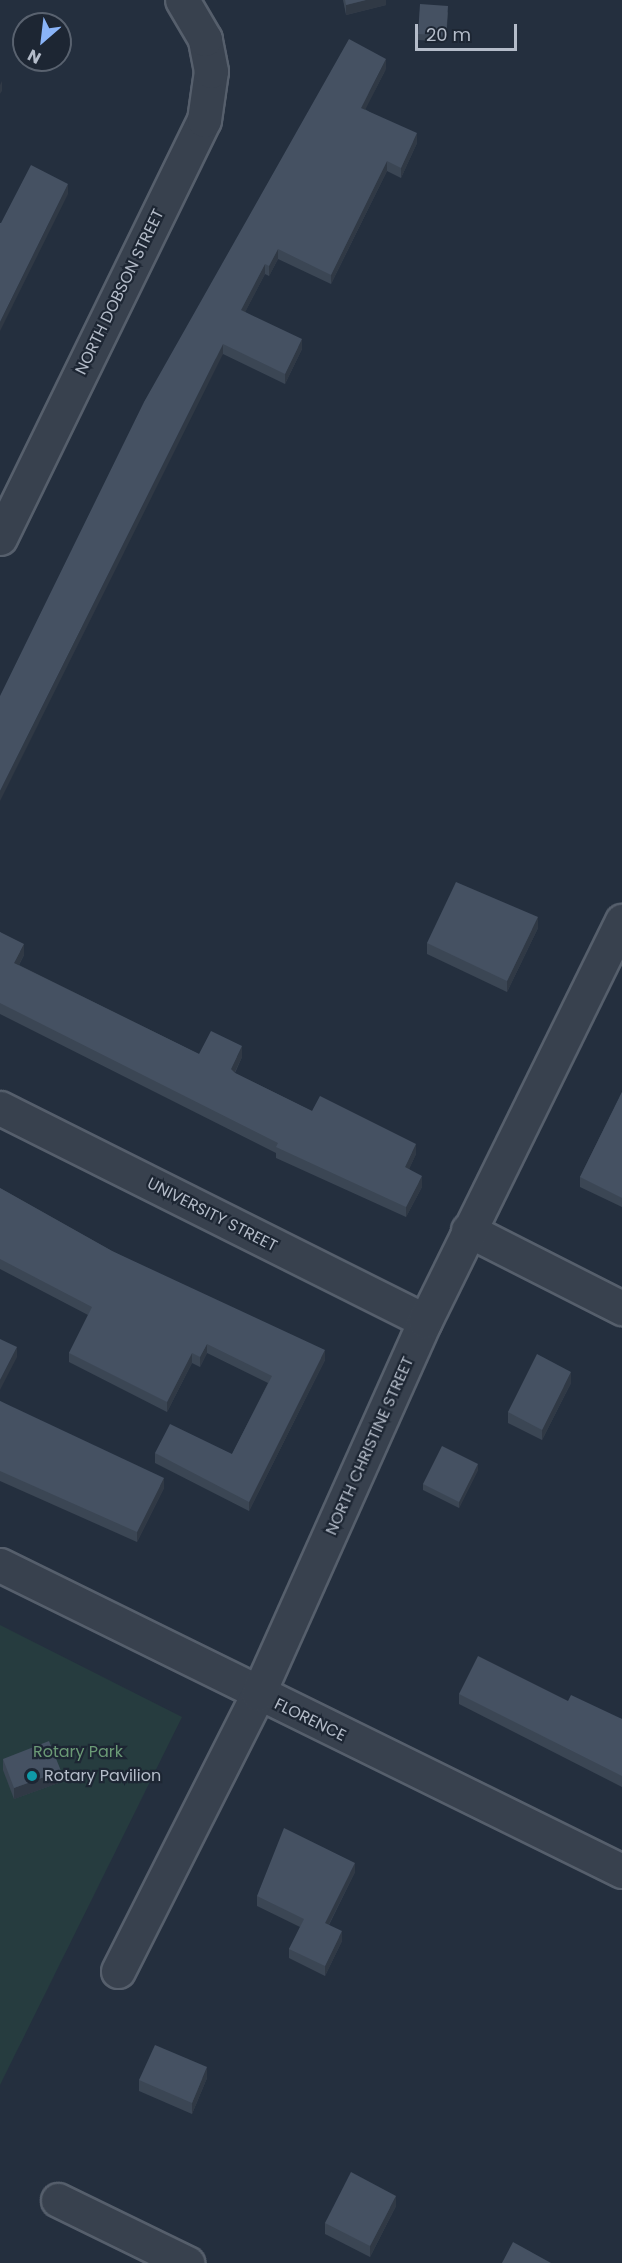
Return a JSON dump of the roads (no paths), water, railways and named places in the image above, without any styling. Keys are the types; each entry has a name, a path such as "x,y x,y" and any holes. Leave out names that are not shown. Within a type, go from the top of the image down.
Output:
{"street":[{"name":"NORTH DOBSON STREET","path":"0,538 204,120 211,71 205,39 182,0"},
{"name":"NORTH CHRISTINE STREET","path":"117,1971 258,1694 425,1321 622,921"},
{"name":"UNIVERSITY STREET","path":"0,1108 425,1321"},
{"path":"468,1230 622,1308"},
{"name":"FLORENCE","path":"0,1565 258,1694 622,1870"},
{"path":"58,2200 187,2263"}],"place":[{"name":"Rotary Pavilion","path":"32,1776"}],"park label":[{"name":"Rotary Park","path":"78,1752"}]}
